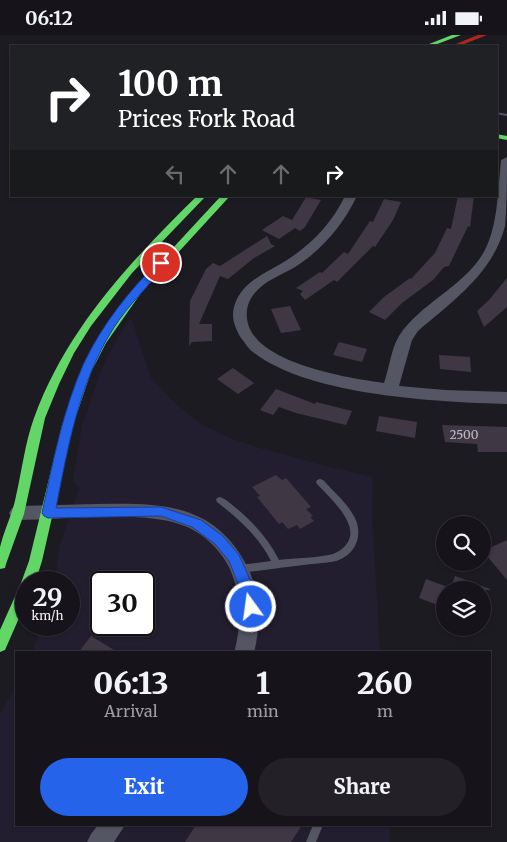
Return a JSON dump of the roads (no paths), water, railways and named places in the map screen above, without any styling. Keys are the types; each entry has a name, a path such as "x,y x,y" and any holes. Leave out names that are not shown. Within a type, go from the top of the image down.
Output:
{"main road":[{"path":"430,45 458,35"},
{"path":"457,45 484,35"},
{"path":"0,564 18,513 40,419 50,389 73,342 117,281 201,197"},
{"path":"31,571 48,513 65,434 74,403 99,343 139,287 225,197"},
{"path":"0,646 15,612"}],"street":[{"path":"390,389 405,339 413,328 471,278 492,250 500,225 507,160"},
{"path":"351,197 342,215 323,238 291,263 254,285 240,305 240,321 250,344 261,353 286,366 323,377 390,389 460,397 507,398"},
{"path":"18,513 161,511 196,523 219,540 234,558 240,569 248,591 251,607 250,632 245,651"},
{"path":"100,842 112,826"}],"lane":[{"path":"240,569 337,557 344,554 351,545 355,535 354,520 320,482"},
{"path":"220,500 245,519 261,536 276,565"},
{"path":"311,842 318,826"}]}
